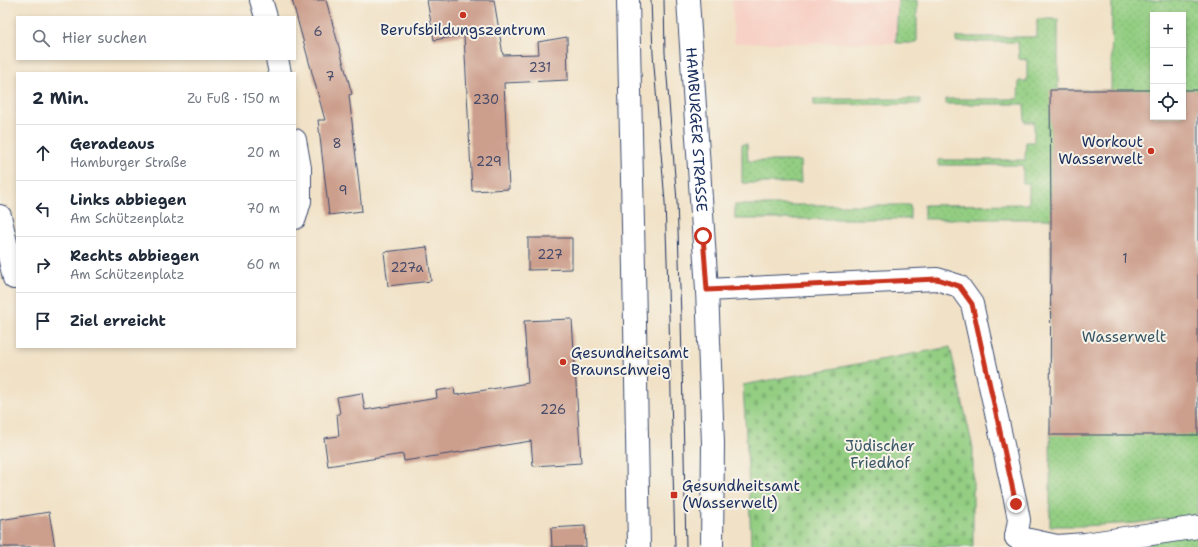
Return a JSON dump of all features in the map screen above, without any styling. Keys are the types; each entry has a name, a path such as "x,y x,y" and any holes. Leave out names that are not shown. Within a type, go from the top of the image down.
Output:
{"main road":[{"path":"261,0 266,16"},
{"path":"628,0 635,275 639,547"},
{"name":"HAMBURGER STRASSE","path":"688,0 707,290 713,443 712,547"},
{"path":"277,60 280,72"},
{"path":"296,146 300,168 300,201 296,215"},
{"path":"0,216 10,278"},
{"path":"707,290 937,279 959,286 972,304 1016,504 1018,520 1011,542 1057,546 1085,544 1198,527"}],"shaded area":[{"path":"732,0 898,0 896,43 734,43"}],"green space":[{"path":"898,0 917,0 917,43 896,43"},
{"name":"Wasserwelt","path":"1112,0 1198,0 1198,514 1137,523 1050,526 1051,219 924,219 924,205 1029,204 1029,183 1023,183 1023,165 938,165 938,160 1025,160 1026,142 1034,142 1034,122 1025,122 1024,104 946,104 946,99 1018,99 1019,81 1027,81 1027,60 1019,59 1018,42 956,42 956,37 1037,37 1037,19 1058,19 1058,90 1111,90"},
{"path":"814,99 920,99 920,104 814,105"},
{"path":"742,144 747,144 748,161 800,161 801,183 742,183"},
{"path":"735,205 910,205 910,219 735,219"},
{"name":"Jüdischer Friedhof","path":"950,347 973,448 973,547 751,547 743,385"},
{"path":"1198,533 1198,547 1099,547"}],"building":[{"path":"292,0 326,0 352,94 349,95 362,211 329,215 318,120 325,120"},
{"path":"427,0 494,0 503,55 539,54 538,42 567,37 568,80 504,83 509,189 472,191 464,35 434,40"},
{"name":"Wasserwelt","path":"1050,90 1150,90 1150,120 1186,120 1186,90 1198,90 1198,435 1050,435"},
{"path":"528,238 572,238 572,269 528,270"},
{"path":"427,247 431,281 388,286 384,252"},
{"path":"572,319 581,463 533,466 531,441 404,461 403,454 328,466 324,438 339,436 337,414 340,414 337,397 362,393 365,410 437,398 436,391 454,388 455,395 528,383 524,321"},
{"path":"49,512 55,547 0,547 0,520"},
{"path":"585,526 586,547 552,547 551,528"}],"tram line":[{"path":"651,0 653,54 665,202 675,547"},
{"path":"664,0 665,53 677,201 686,547"}],"place":[{"name":"Berufsbildungszentrum","path":"463,15"},
{"name":"Workout Wasserwelt","path":"1151,151"},
{"name":"Gesundheitsamt Braunschweig","path":"563,362"},
{"name":"Gesundheitsamt (Wasserwelt)","path":"674,495"}],"route":[{"path":"703,236 707,290 937,279 959,286 972,304 1016,504"}]}
